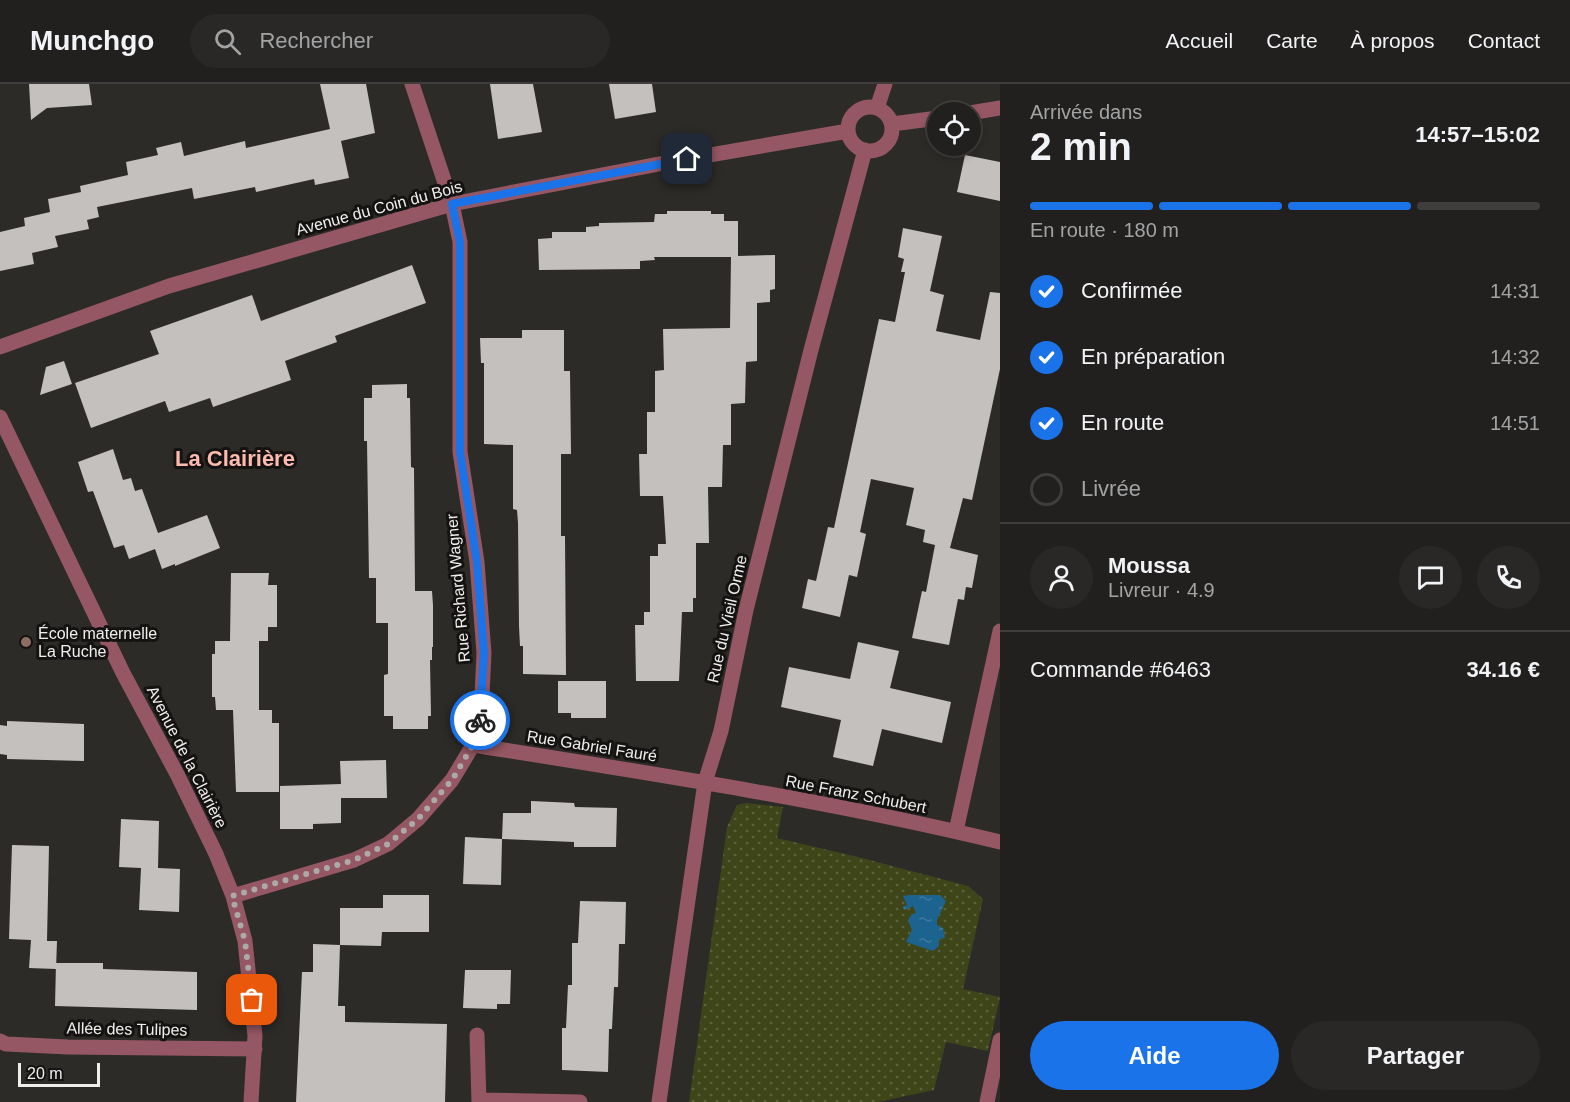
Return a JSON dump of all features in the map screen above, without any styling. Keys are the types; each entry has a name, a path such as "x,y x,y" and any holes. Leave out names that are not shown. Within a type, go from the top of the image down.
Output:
{"street":[{"name":"Rue Richard Wagner","path":"232,896 354,860 388,844 418,819 452,780 473,745 481,717 484,653 477,562 460,452 460,242 452,204 412,84"},
{"path":"877,108 885,84"},
{"path":"869,107 877,108 887,115 892,124 892,133 888,142 880,149 870,151 861,150 853,143 848,131 848,124 852,116 860,109 869,107"},
{"path":"981,111 1000,108"},
{"path":"892,124 927,119"},
{"name":"Avenue du Coin du Bois","path":"0,347 169,286 452,204 664,163 848,131"},
{"name":"Rue du Vieil Orme","path":"658,1102 705,782 721,730 746,610 811,350 865,150"},
{"name":"Avenue de la Clairière","path":"0,417 123,673 177,774 216,854 232,896 245,941 255,1036 251,1102"},
{"path":"956,831 1000,631"},
{"name":"Rue Gabriel Fauré","path":"473,745 705,782"},
{"name":"Rue Franz Schubert","path":"705,782 956,831 1000,842"},
{"path":"477,1035 479,1101 580,1102"},
{"path":"987,1102 1000,1040"},
{"name":"Allée des Tulipes","path":"0,1041 6,1044 68,1047 255,1049"}],"green space":[{"path":"746,803 783,807 777,838 968,886 983,899 963,989 1000,997 988,1051 946,1042 934,1090 878,1102 689,1102 727,827 737,805"}],"water":[{"path":"940,895 946,901 937,920 937,925 943,928 945,938 939,939 939,946 933,951 906,942 912,930 908,920 912,914 916,913 913,906 904,910 903,907 907,905 903,896"}],"building":[{"path":"29,84 89,84 92,105 47,108 31,120"},
{"path":"320,84 366,84 375,133 341,141 349,178 315,185 314,179 256,192 255,187 194,199 192,188 97,207 99,217 87,220 89,229 55,236 58,247 32,253 34,264 0,271 0,232 25,226 24,218 50,212 48,199 81,192 80,186 128,175 126,162 158,155 156,148 181,142 184,156 245,141 246,148 330,129"},
{"path":"490,84 533,84 542,132 498,139"},
{"path":"609,84 652,84 656,112 615,119"},
{"path":"965,156 1000,162 1000,201 957,192"},
{"path":"667,211 711,211 711,214 724,214 724,221 738,221 738,256 775,255 775,289 770,290 770,302 757,303 757,361 746,362 745,403 731,404 731,445 723,445 722,487 708,487 709,543 696,543 696,598 693,598 693,612 682,612 679,681 636,681 635,625 644,625 644,612 650,612 650,556 658,556 658,544 666,544 663,496 640,496 639,454 647,454 647,412 655,412 655,371 664,370 663,329 730,328 731,257 654,257 655,260 640,261 640,269 539,270 538,239 552,238 552,232 586,232 586,227 599,226 599,223 654,222 655,214 667,214"},
{"path":"903,228 942,236 930,291 944,295 936,331 980,340 990,292 1000,293 1000,369 972,500 963,498 950,548 978,555 972,588 966,587 964,600 958,599 949,645 912,638 922,591 926,592 935,545 923,542 925,530 906,525 914,488 871,479 860,532 866,534 857,577 849,575 840,617 802,608 808,579 816,581 828,527 834,528 879,319 895,322 905,272 901,272 904,259 898,257"},
{"path":"412,265 426,303 335,336 337,342 285,361 291,380 213,407 210,398 169,412 165,401 91,428 75,383 159,354 150,331 252,295 261,321"},
{"path":"522,330 564,330 564,371 570,371 571,454 561,454 561,536 565,536 566,675 523,674 523,646 520,646 519,626 518,523 517,510 513,509 513,445 484,444 484,363 481,363 480,338 522,338"},
{"path":"64,361 72,384 40,395 46,367"},
{"path":"407,384 407,398 410,398 411,467 414,468 415,591 432,591 433,605 433,647 432,660 430,660 431,716 428,716 428,729 393,729 393,716 384,716 384,675 388,674 388,623 376,623 376,578 369,578 367,441 364,441 364,398 372,398 372,385"},
{"path":"113,449 123,480 131,478 135,491 142,489 158,533 207,515 220,548 162,569 155,549 129,559 124,545 114,548 93,491 88,492 78,462"},
{"path":"231,573 269,573 268,585 277,585 277,627 268,627 268,641 259,641 259,710 272,710 272,723 279,723 279,792 236,792 233,710 216,710 215,697 212,697 212,654 215,654 215,641 230,641"},
{"path":"858,642 899,651 890,688 951,702 942,743 882,729 873,766 833,757 841,720 781,707 789,667 850,679"},
{"path":"558,681 606,681 606,718 571,718 571,713 558,713"},
{"path":"7,721 84,724 84,761 7,759 7,755 0,754 0,725 7,726"},
{"path":"386,760 387,798 341,798 341,823 313,824 313,829 280,829 280,786 341,784 340,761"},
{"path":"531,801 574,803 575,807 617,808 616,847 574,847 574,842 502,839 503,813 531,813"},
{"path":"121,819 159,821 158,868 180,869 179,912 139,910 141,868 119,867"},
{"path":"465,837 502,839 501,885 463,884"},
{"path":"12,845 49,846 47,941 57,941 56,969 29,968 31,940 9,939"},
{"path":"383,895 429,895 429,932 382,932 381,946 340,945 340,908 383,908"},
{"path":"580,901 626,902 625,944 619,944 618,987 614,987 612,1029 609,1029 608,1072 562,1070 562,1028 566,1028 568,985 572,985 572,943 578,943"},
{"path":"313,944 340,945 338,1006 345,1006 345,1022 447,1024 445,1102 296,1102 302,972 313,972"},
{"path":"56,963 103,963 103,969 197,972 197,1010 55,1006"},
{"path":"465,970 511,970 510,1004 497,1004 497,1009 463,1008"}],"way so far":[{"path":"252,1000 245,941 232,896 354,860 388,844 418,819 452,780 473,745 480,720"}],"place":[{"name":"École maternelle La Ruche","path":"26,642"}],"district":[{"name":"La Clairière","path":"235,458"}],"route":[{"path":"480,720 484,653 477,562 460,452 460,242 452,204 687,159"}]}
